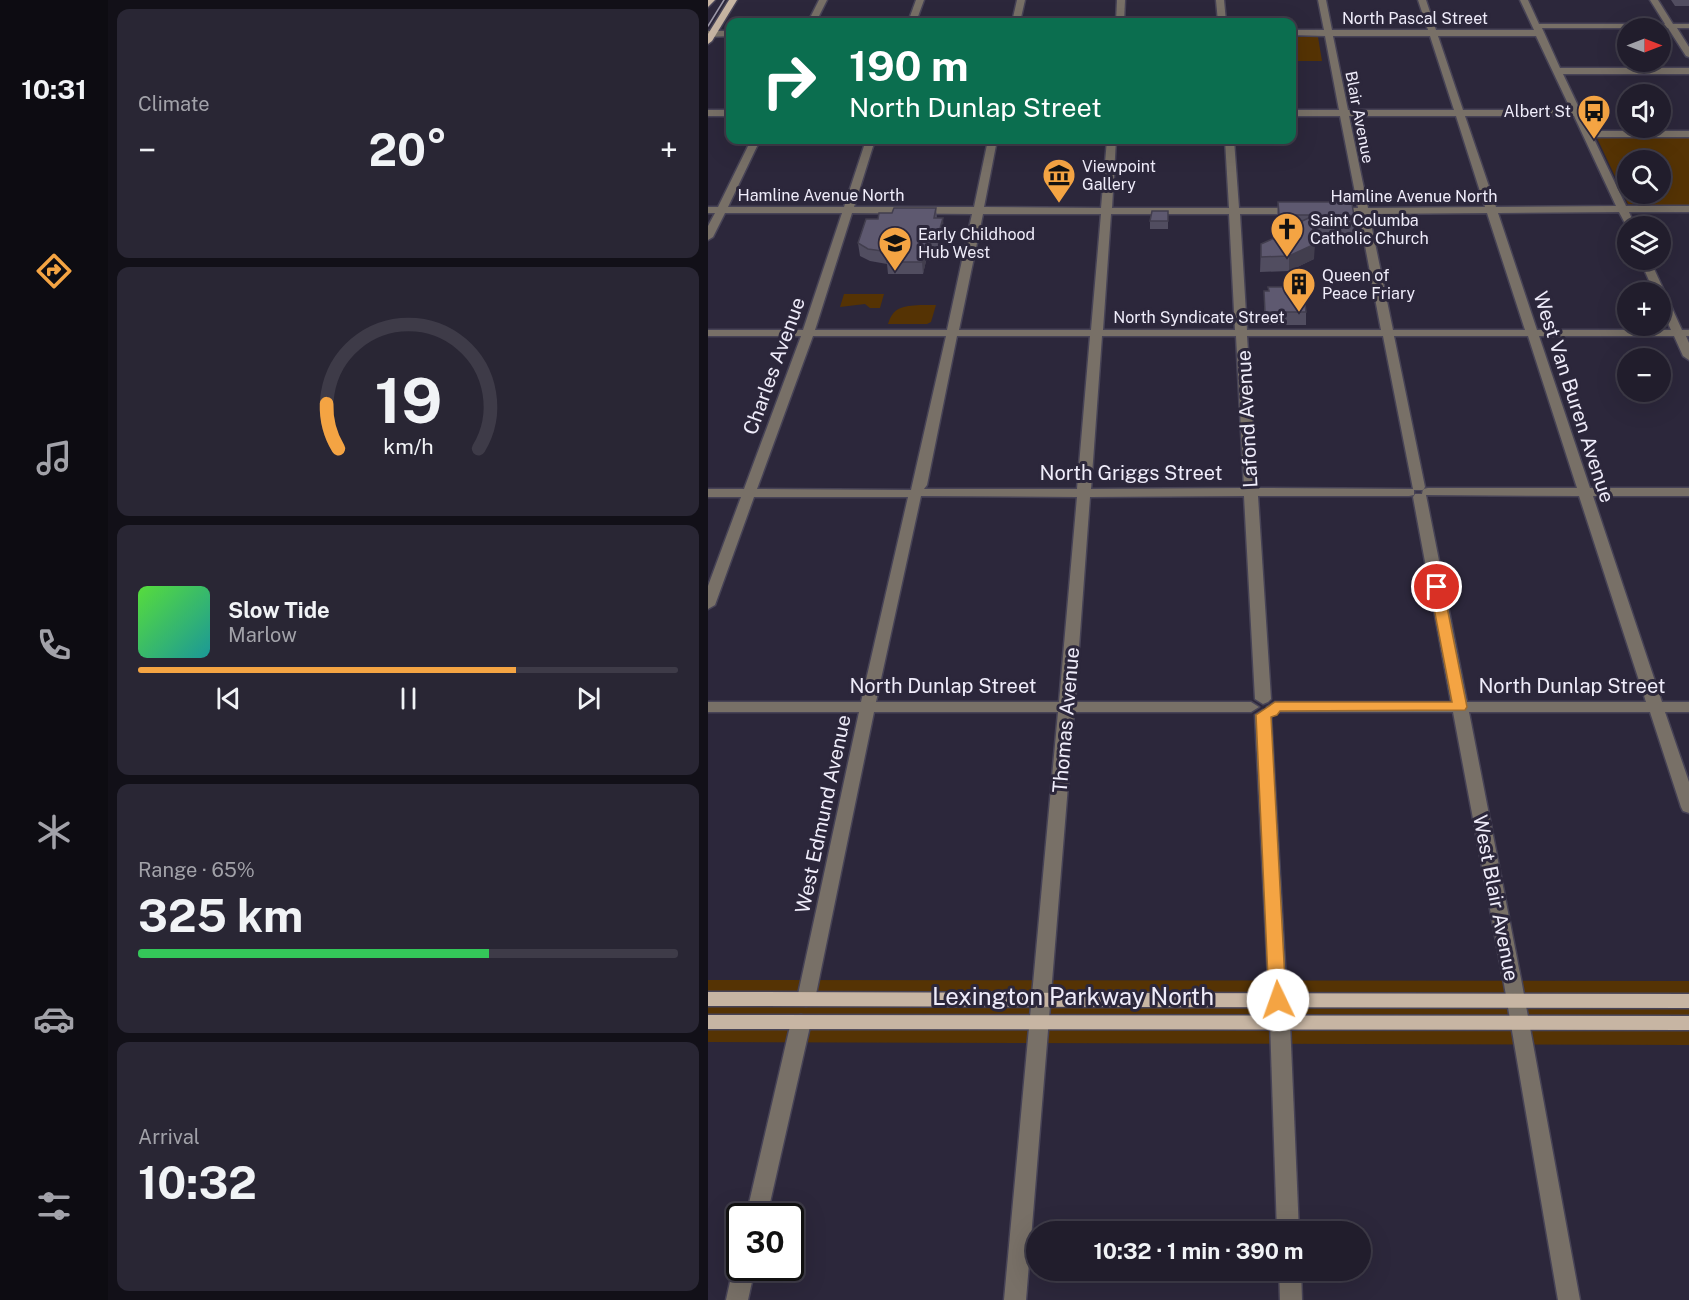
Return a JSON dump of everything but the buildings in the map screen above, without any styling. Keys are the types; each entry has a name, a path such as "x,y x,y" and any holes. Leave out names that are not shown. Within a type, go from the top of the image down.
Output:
{"main road":[{"path":"708,5 711,0"},
{"path":"709,36 734,0"},
{"name":"Lexington Parkway North","path":"708,999 1689,1001"},
{"name":"Lexington Parkway North","path":"708,1022 1689,1023"}],"street":[{"path":"814,18 823,0"},
{"path":"913,18 920,0"},
{"path":"1017,18 1021,0"},
{"path":"1120,18 1121,0"},
{"path":"1220,0 1222,18"},
{"name":"Blair Avenue","path":"1322,0 1419,492"},
{"name":"West Van Buren Avenue","path":"1422,0 1689,807"},
{"path":"1524,0 1625,216"},
{"path":"1654,0 1666,18"},
{"path":"1671,26 1689,54"},
{"name":"North Pascal Street","path":"1671,26 1689,26"},
{"name":"North Pascal Street","path":"1296,33 1433,34 1617,27"},
{"path":"709,36 726,34"},
{"path":"1558,71 1689,71"},
{"path":"708,113 726,113"},
{"path":"1296,113 1577,113"},
{"path":"1588,134 1689,134"},
{"path":"708,237 754,144"},
{"name":"Charles Avenue","path":"708,604 808,333 870,144"},
{"name":"West Edmund Avenue","path":"806,999 867,707 953,333 992,144"},
{"name":"Thomas Avenue","path":"1015,1300 1043,1000 1112,144"},
{"name":"Lafond Avenue","path":"1230,144 1278,1000"},
{"name":"Hamline Avenue North","path":"708,210 1689,209"},
{"path":"1671,311 1684,333 1689,356"},
{"name":"North Syndicate Street","path":"708,333 1684,333"},
{"name":"West Blair Avenue","path":"1419,492 1520,1023 1569,1300"},
{"name":"North Griggs Street","path":"708,493 1689,492"},
{"name":"North Dunlap Street","path":"708,707 1689,707"},
{"path":"759,1203 801,1022"},
{"path":"1280,1022 1288,1221"},
{"path":"737,1300 741,1281"},
{"path":"1290,1281 1291,1300"}],"shaded area":[{"path":"1296,37 1318,37 1322,61 1296,61"},
{"path":"1689,136 1689,206 1628,204 1671,204 1671,150 1617,150 1617,181 1597,138"},
{"path":"844,294 884,294 880,308 870,308 865,304 840,307"},
{"path":"936,305 931,322 927,324 888,324 893,314 900,308"},
{"path":"708,980 1689,981 1689,1045 708,1042"}],"tram line":[{"path":"708,26 724,0"}],"place":[{"name":"Albert St","path":"1594,140"},
{"name":"Viewpoint Gallery","path":"1059,204"},
{"name":"Saint Columba Catholic Church","path":"1287,258"},
{"name":"Early Childhood Hub West","path":"895,272"},
{"name":"Queen of Peace Friary","path":"1299,313"}],"route":[{"path":"1278,1000 1263,715 1272,712 1275,707 1460,707 1437,587"}]}
